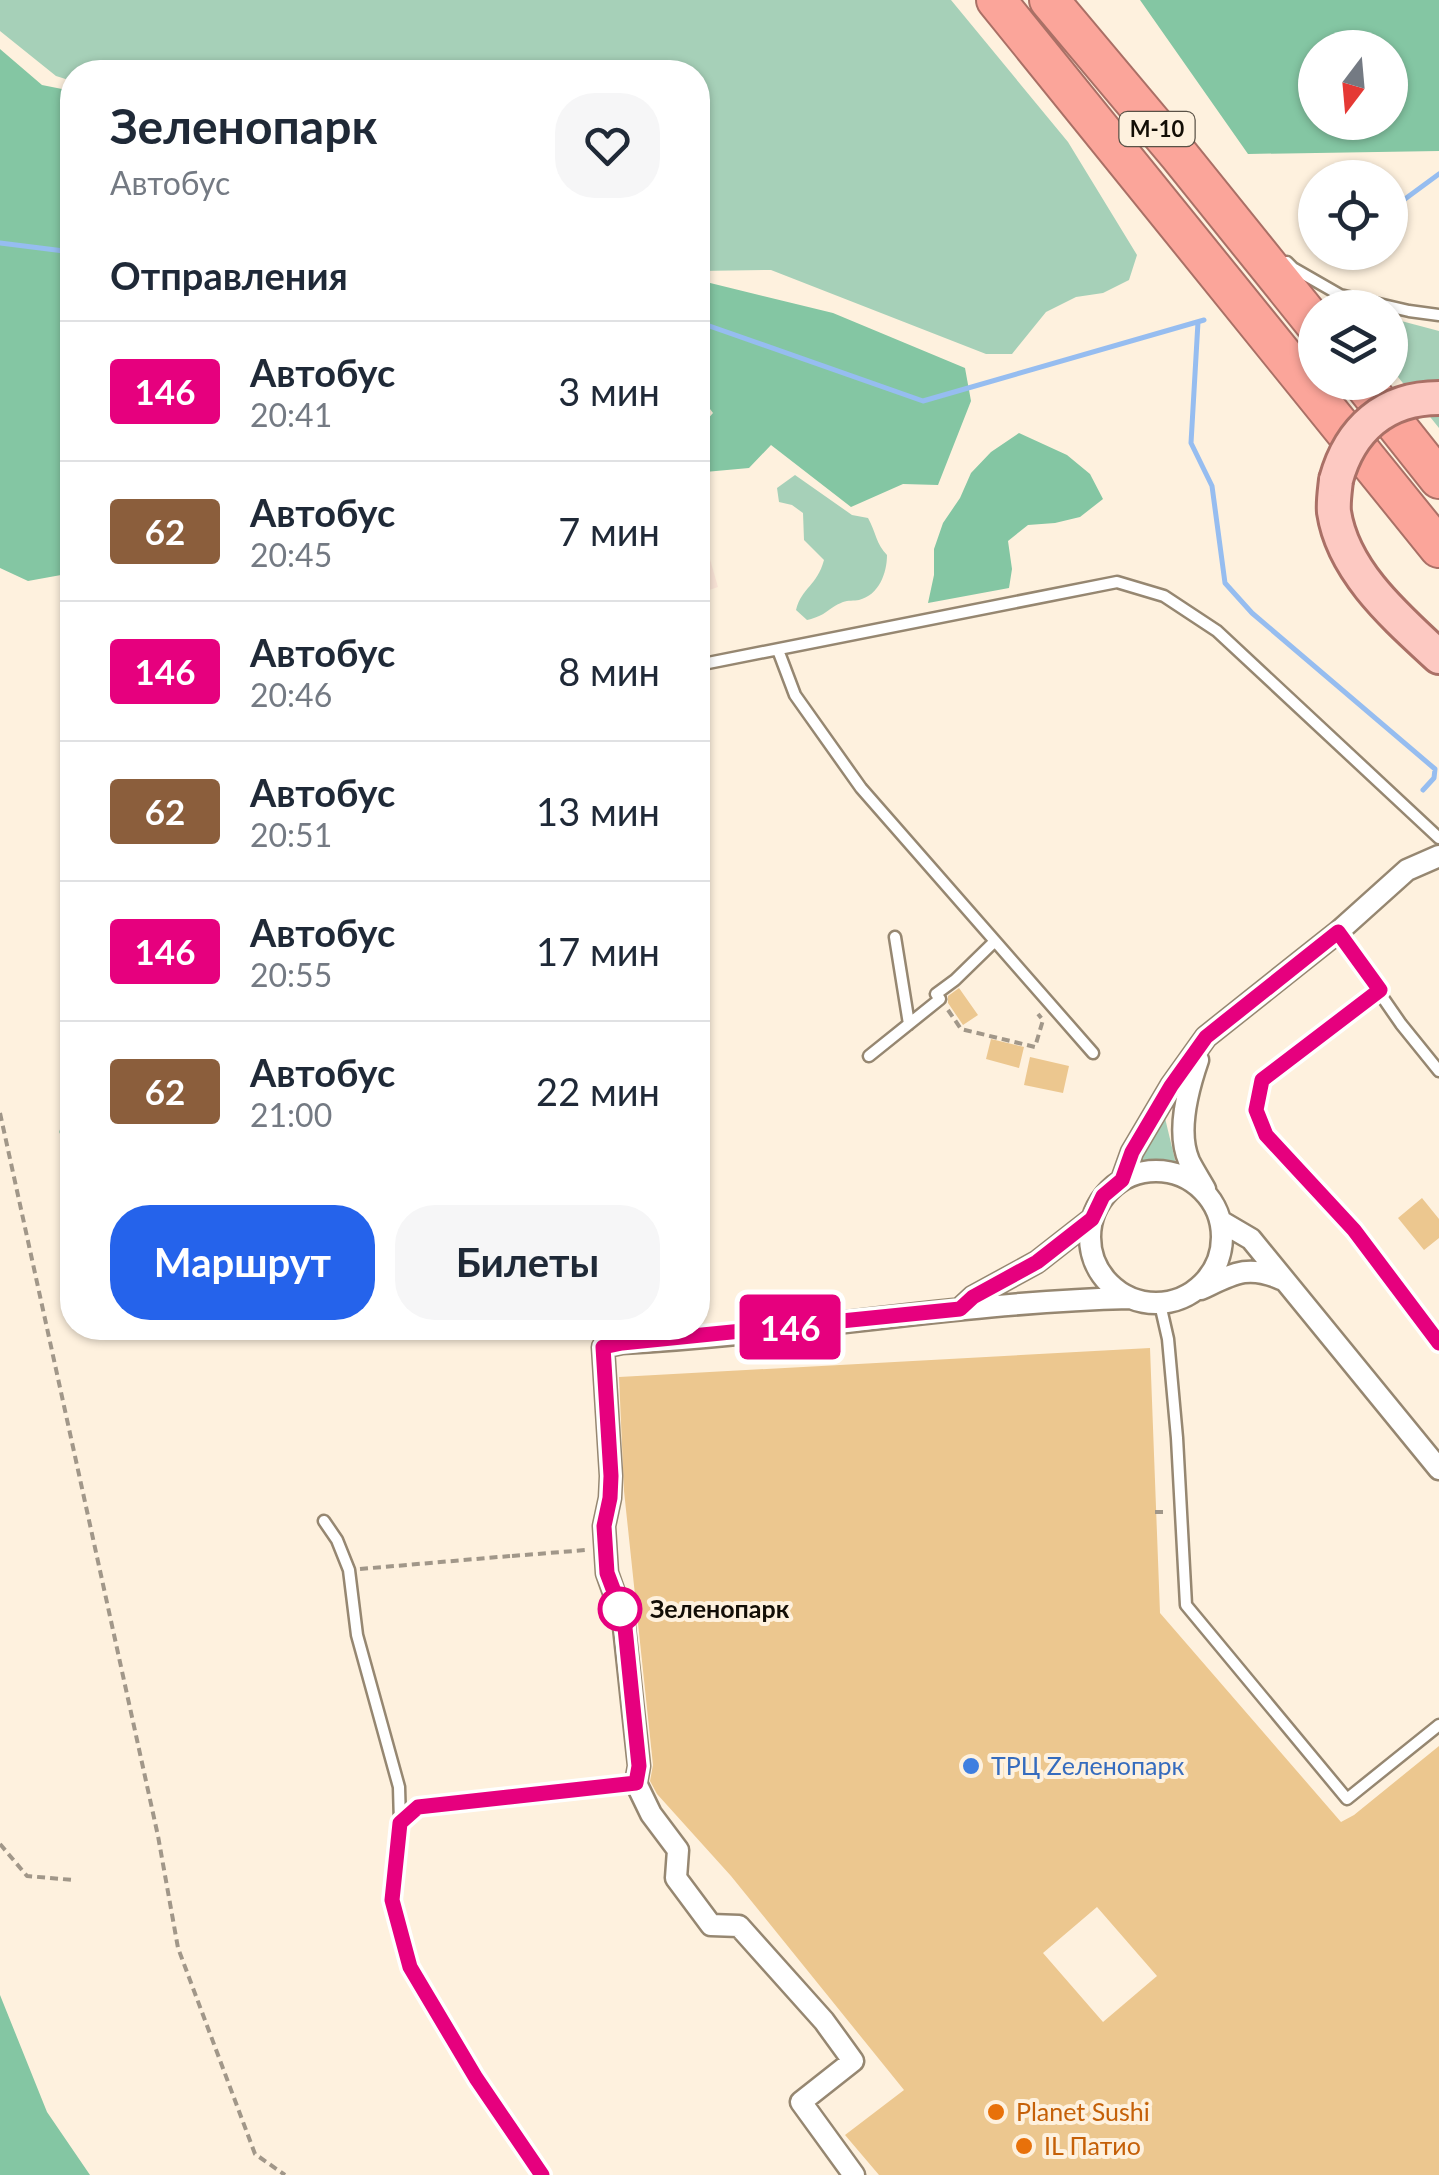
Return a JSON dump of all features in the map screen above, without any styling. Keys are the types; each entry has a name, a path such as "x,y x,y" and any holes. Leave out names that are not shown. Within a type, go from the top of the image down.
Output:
{"highway":[{"name":"М-10","path":"996,0 1439,548"},
{"name":"М-10","path":"1048,0 1298,303"},
{"path":"1376,400 1439,479"}],"main road":[{"path":"1439,398 1398,404 1374,418 1353,439 1341,461 1334,510 1348,553 1371,588 1439,657"}],"street":[{"path":"1122,1180 1132,1152 1206,1037 1338,932 1407,870 1439,856"},
{"path":"1192,1293 1212,1274 1222,1249 1222,1222 1187,1158 1184,1130 1190,1085 1206,1037"},
{"path":"1130,1298 1110,1285 1096,1266 1090,1242 1092,1219 1103,1196 1122,1180 1145,1171 1170,1172 1194,1182 1211,1199"},
{"path":"960,1309 973,1297 1037,1262 1092,1219"},
{"path":"1222,1222 1250,1239 1439,1469"},
{"path":"710,1334 960,1309 1130,1298 1160,1304 1234,1274 1261,1270 1283,1280"},
{"path":"652,1340 603,1347 611,1476 604,1526 607,1573 624,1618 639,1766 636,1783 678,1850 676,1878 711,1925 738,1926 853,2060 802,2102 854,2175"}],"lane":[{"path":"1179,155 1251,225"},
{"path":"1283,258 1340,296 1439,315"},
{"path":"710,662 1117,582 1164,596 1217,632 1439,838"},
{"path":"778,650 795,695 861,788 1094,1053"},
{"path":"1338,932 1401,1024 1439,1071"},
{"path":"895,936 909,1024"},
{"path":"869,1056 940,1000 936,994 995,941"},
{"path":"1380,990 1262,1080 1256,1110 1266,1135 1354,1230 1439,1343"},
{"path":"1160,1304 1168,1339 1176,1424 1186,1604 1347,1799 1439,1724"},
{"path":"324,1522 348,1570 357,1635 399,1787 400,1823 392,1900 410,1967 476,2078 542,2175"},
{"path":"400,1823 418,1807 636,1783"}],"path":[{"path":"940,1000 960,1029 1035,1047 1044,1020 1038,1014"},
{"path":"0,1113 158,1836 178,1948 254,2154 285,2175"},
{"path":"348,1570 601,1548"},
{"path":"0,1844 27,1876 73,1880"}],"shaded area":[{"path":"710,559 718,587 710,590"}],"green space":[{"path":"0,0 951,0 1068,142 1137,255 1129,280 1103,293 1076,297 1046,312 1012,354 986,354 771,270 710,271 710,60 60,60 60,77 0,31"},
{"path":"1140,0 1439,0 1439,151 1248,154"},
{"path":"0,49 42,85 60,89 60,575 28,581 0,568"},
{"path":"710,283 833,313 965,368 971,401 938,485 903,484 851,507 771,445 749,468 710,472"},
{"path":"1408,323 1439,331 1439,428 1408,389"},
{"path":"1019,433 1067,455 1090,474 1103,499 1080,517 1028,525 1008,541 1012,569 1009,588 928,603 934,549 943,523 971,473 991,452"},
{"path":"795,475 852,515 868,518 887,555 883,576 872,593 807,620 796,610 824,560 804,540 803,513 779,502 777,488"},
{"path":"1165,1118 1176,1164 1137,1163"},
{"path":"0,1995 47,2112 90,2175 0,2175"}],"building":[{"path":"959,988 978,1015 963,1025 948,1003 948,996"},
{"path":"991,1039 1024,1047 1019,1068 986,1059"},
{"path":"1030,1057 1069,1066 1063,1093 1024,1085"},
{"path":"1422,1198 1439,1219 1439,1238 1424,1250 1398,1218"},
{"name":"ТРЦ Zеленопарк","path":"1150,1348 1160,1613 1341,1822 1439,1746 1439,2175 879,2175 845,2135 904,2090 650,1781 653,1765 624,1491 619,1377","holes":["1097,1907 1157,1976 1103,2022 1043,1953"]}],"waterway":[{"path":"1408,197 1439,174"},
{"path":"0,243 60,250"},
{"path":"710,326 923,401 1204,320"},
{"path":"1198,322 1191,443 1212,486 1225,583 1252,613 1435,769 1434,778 1423,790"}],"bus line":[{"name":"146","path":"710,1336 960,1309 973,1297 1037,1262 1092,1219 1103,1196 1122,1180 1132,1152 1206,1037 1338,932 1380,990 1262,1080 1256,1110 1266,1135 1354,1230 1439,1343"},
{"name":"146","path":"542,2175 476,2078 410,1967 392,1900 400,1823 418,1807 636,1783 639,1766 624,1618 607,1573 604,1526 611,1476 603,1347 673,1340"}],"place":[{"name":"Зеленопарк","path":"620,1609"},
{"name":"ТРЦ Zеленопарк","path":"971,1766"},
{"name":"Planet Sushi","path":"996,2112"},
{"name":"IL Патио","path":"1024,2146"}]}
